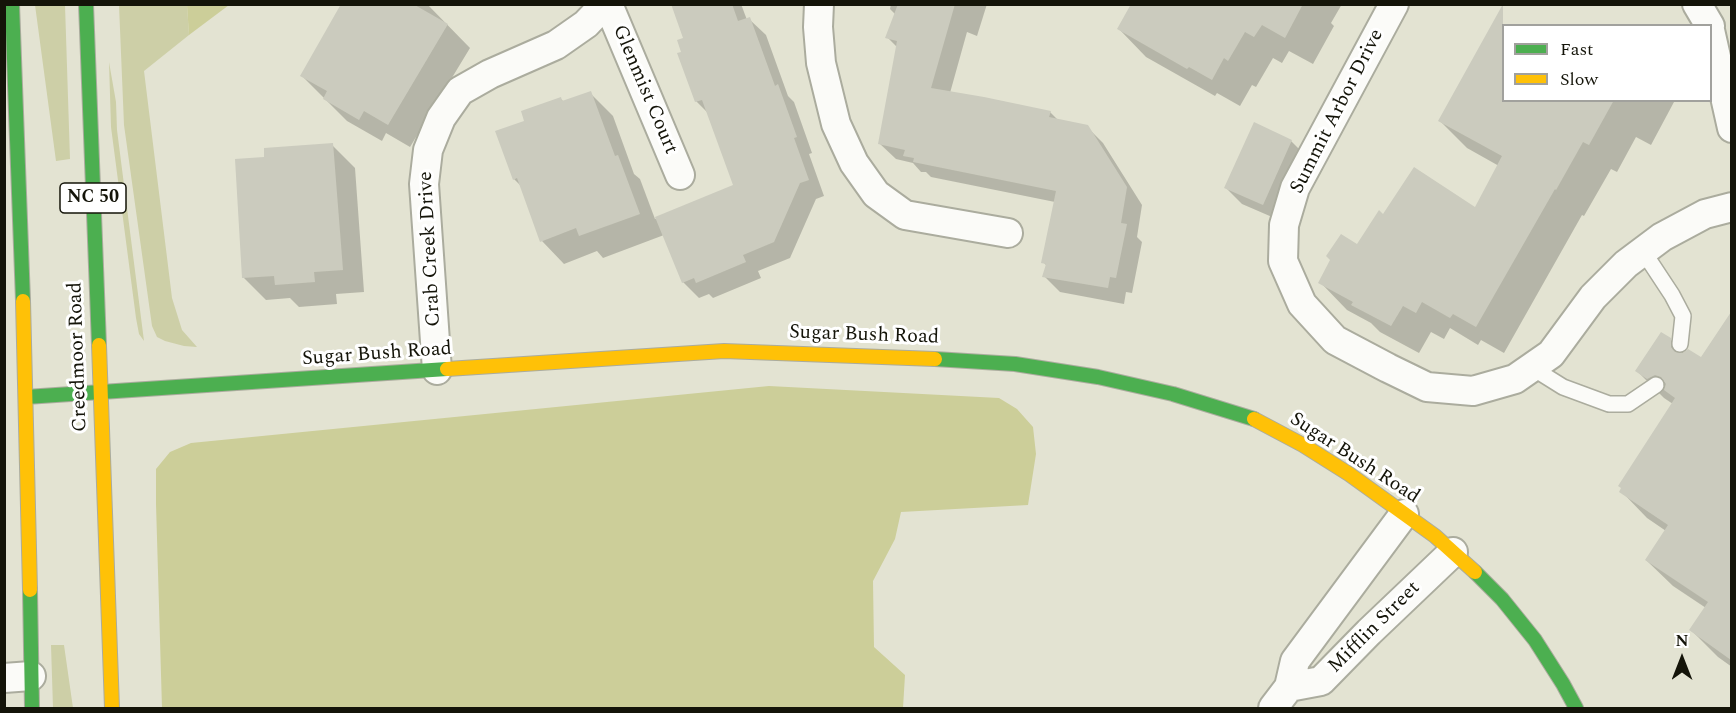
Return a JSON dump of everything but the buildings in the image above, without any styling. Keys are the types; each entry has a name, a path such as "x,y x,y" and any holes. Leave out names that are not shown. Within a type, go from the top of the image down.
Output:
{"street":[{"path":"12,4 26,397 18,677 32,708"},
{"name":"Creedmoor Road","path":"86,4 112,708"},
{"name":"Glenmist Court","path":"607,4 680,176"},
{"name":"Crab Creek Drive","path":"437,370 424,184 428,150 441,118 460,91 490,74 556,45 586,24 607,4"},
{"path":"819,4 821,63 836,124 854,163 876,194 905,215 1008,233"},
{"name":"Summit Arbor Drive","path":"1394,4 1295,188 1284,225 1283,261 1302,304 1335,340 1428,387 1473,391 1515,379 1551,354 1593,297 1626,264 1662,237 1705,214 1731,207"},
{"path":"1697,4 1709,24"},
{"path":"1712,39 1731,128"},
{"name":"Sugar Bush Road","path":"26,397 724,351 944,359 1015,364 1098,377 1173,394 1251,417 1349,474 1435,536 1502,599 1535,640 1576,708"},
{"name":"Mifflin Street","path":"1281,698 1295,661 1404,514"},
{"name":"Mifflin Street","path":"1281,698 1321,681 1453,552"}],"lane":[{"path":"1643,251 1683,316 1680,344"},
{"path":"1532,367 1563,387 1609,404 1628,404 1656,385"}],"green space":[{"path":"187,4 229,5 189,35"},
{"path":"35,5 65,5 70,159 56,161"},
{"path":"119,5 187,5 189,35 144,71 172,298 182,330 197,347 165,341 157,337 152,326 124,125"},
{"path":"109,62 116,102 117,130 144,341 139,334 136,318 111,127"},
{"path":"769,386 999,398 1017,409 1033,427 1036,454 1028,505 901,512 895,539 873,581 874,647 905,675 903,708 162,708 156,469 170,452 191,443"},
{"path":"51,645 64,645 73,708 53,708"}],"traffic: fast":[{"path":"12,4 23,301"},
{"path":"86,4 99,345"},
{"path":"935,359 1015,364 1098,377 1173,394 1254,419"},
{"path":"26,397 447,369"},
{"path":"1475,572 1502,599 1535,640 1576,708"},
{"path":"30,590 32,708"}],"traffic: slow":[{"path":"23,301 30,590"},
{"path":"99,345 112,708"},
{"path":"447,369 724,351 935,359"},
{"path":"1254,419 1303,445 1349,474 1435,536 1475,572"}]}
